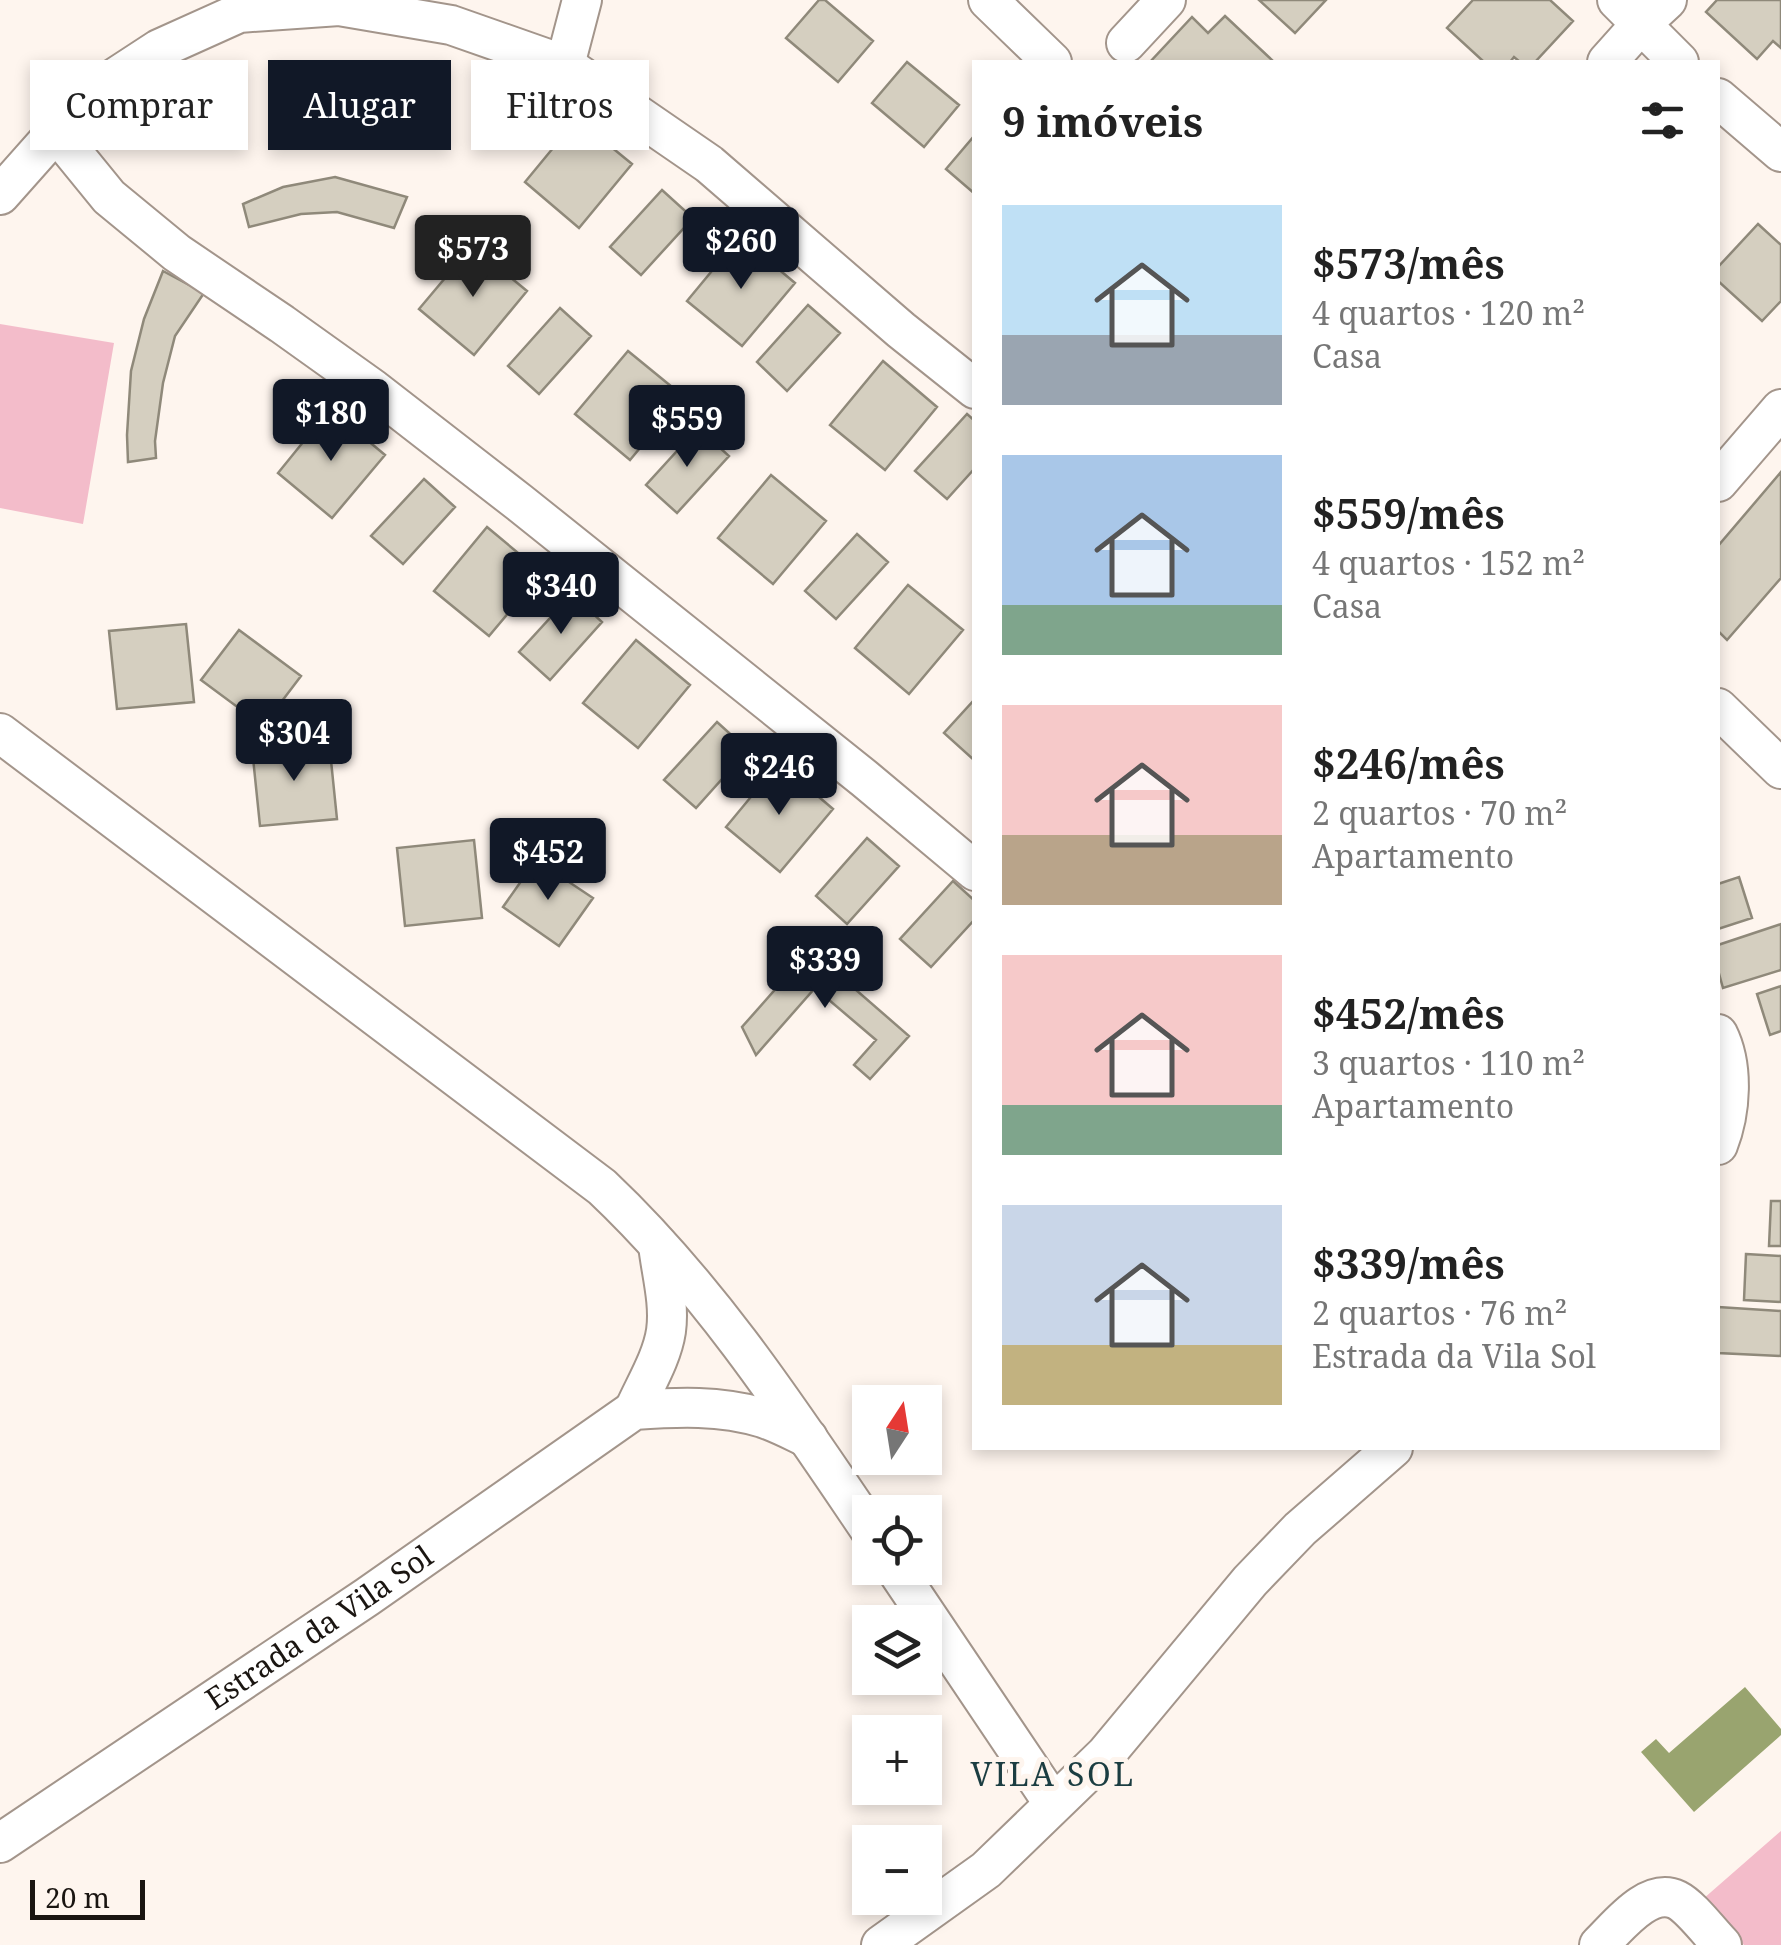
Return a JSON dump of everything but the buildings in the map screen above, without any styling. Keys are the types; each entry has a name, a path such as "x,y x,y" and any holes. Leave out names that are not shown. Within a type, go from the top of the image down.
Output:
{"street":[{"path":"566,60 582,0"},
{"path":"988,0 1050,60"},
{"path":"1126,44 1166,0"},
{"path":"142,60 239,13 339,6 451,25 551,60"},
{"path":"1608,60 1642,8 1678,60"},
{"path":"1720,100 1781,152"},
{"path":"649,123 709,164 972,387"},
{"path":"0,195 40,150"},
{"path":"71,150 109,197 177,254 342,367 520,503 972,868"},
{"path":"1720,480 1781,409"},
{"path":"1720,710 1781,768"},
{"path":"0,733 602,1186 658,1244 759,1366 852,1503"},
{"path":"1720,1038 1725,1048 1729,1093 1720,1140"},
{"path":"658,1244 666,1331 634,1410 682,1406 738,1412 767,1419 808,1438"},
{"name":"Estrada da Vila Sol","path":"0,1843 367,1597 634,1410"},
{"path":"881,1945 986,1870 1106,1754 1250,1581 1300,1529 1391,1450"},
{"path":"906,1585 1053,1803"},
{"path":"1599,1945 1642,1903 1670,1898 1680,1901 1722,1945"}],"shaded area":[{"path":"0,324 114,343 83,524 0,508"},
{"path":"1745,1687 1781,1729 1781,1735 1694,1812 1641,1752 1656,1739 1669,1753"},
{"path":"1781,1831 1781,1945 1744,1945 1703,1899"}],"district":[{"name":"VILA SOL","path":"1053,1775"}]}
